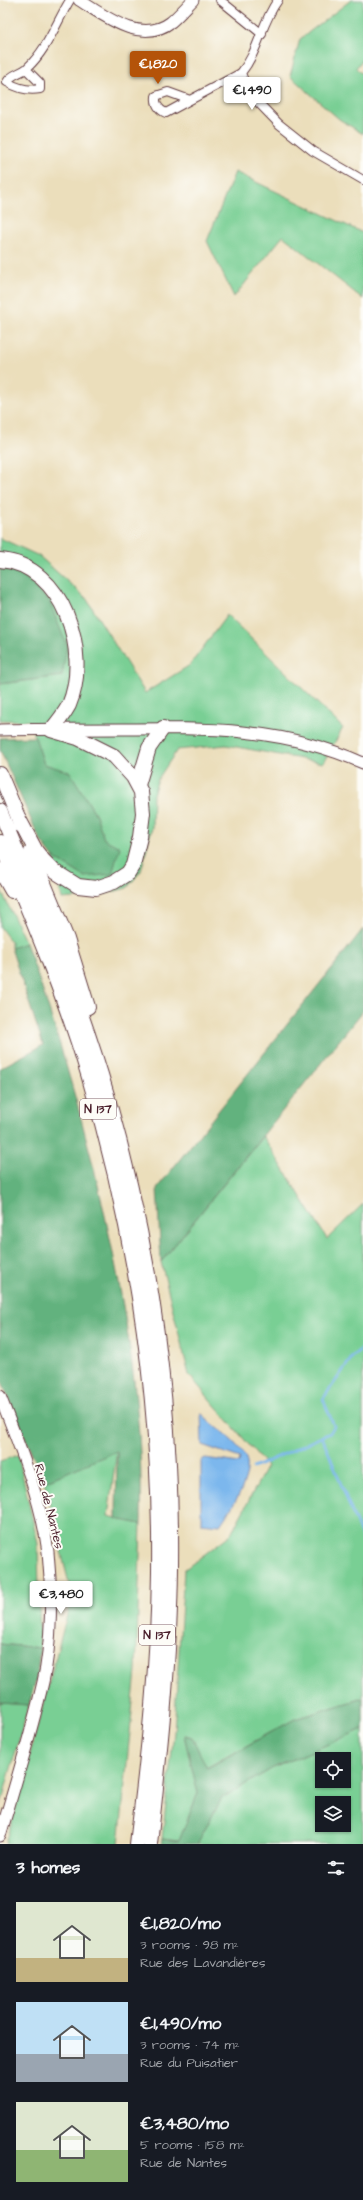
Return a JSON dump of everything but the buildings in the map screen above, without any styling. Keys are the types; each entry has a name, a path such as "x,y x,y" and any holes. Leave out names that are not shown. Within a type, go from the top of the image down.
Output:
{"highway":[{"path":"0,560 18,564 40,578 54,594 70,623 76,658 73,691 64,714 51,730 78,738 114,756 128,770 138,785 142,800 143,813 140,838 133,864 128,873 114,882 96,888 78,886 54,871 36,851 18,817 0,774"},
{"path":"138,785 149,748 163,728"},
{"name":"N 137","path":"0,811 53,938 92,1046 117,1133 140,1231 154,1317 166,1426 171,1529 170,1619 150,1844"},
{"path":"18,817 19,823 67,939 95,1030 92,1046"},
{"name":"N 137","path":"0,842 49,962 87,1072 113,1168 136,1278 150,1388 157,1477 159,1571 153,1693 138,1844"},
{"path":"0,870 19,905 38,952 49,962"}],"street":[{"path":"26,69 50,38 70,0"},
{"path":"79,0 123,26 140,30 158,29 170,22 193,0"},
{"path":"220,0 262,34"},
{"path":"190,100 241,73 250,63 269,14 278,0"},
{"path":"241,73 249,93 279,124 313,152 363,180"},
{"path":"0,730 163,728 235,730 271,734 314,745 363,763"},
{"name":"Rue de Nantes","path":"0,1396 34,1493 48,1551 50,1582 49,1622 43,1681 0,1836"}],"green space":[{"path":"351,0 363,0 363,59 356,68 363,75 363,134 339,119 290,76 300,39"},
{"path":"235,172 363,233 363,299 283,236 234,297 207,241"},
{"path":"0,538 39,556 86,598 145,693 190,665 227,615 343,728 323,763 226,745 177,750 158,779 153,794 152,828 141,871 127,888 98,896 62,899 53,857 85,877 104,839 96,815 70,773 44,764 29,721 0,720 0,684 62,676 18,571 0,569"},
{"path":"0,569 18,571 49,601 67,646 62,676 0,684"},
{"path":"35,737 44,764 70,772 96,815 104,839 120,847 112,874 85,877 53,857 40,840 0,750 0,738"},
{"path":"0,888 26,943 11,948 11,942 0,927"},
{"path":"363,929 363,1011 161,1262 157,1188"},
{"path":"26,943 47,1002 82,1121 116,1266 124,1309 136,1394 141,1480 141,1524 116,1519 117,1451 44,1482 0,1378 0,1068 43,1045 11,948"},
{"path":"263,1136 327,1239 363,1204 363,1698 295,1719 206,1768 192,1737 184,1735 198,1793 179,1841 162,1839 174,1732 184,1570 231,1534 267,1466 189,1375 161,1262"},
{"path":"117,1450 108,1516 141,1524 136,1671 119,1844 6,1844 72,1596 44,1482"},
{"path":"18,1455 38,1544 40,1648 0,1644 0,1461"},
{"path":"0,1644 40,1648 37,1676 29,1705 0,1703"},
{"path":"363,1698 363,1729 273,1768 222,1798 197,1844 161,1844 162,1839 179,1841 198,1793 184,1735 192,1737 207,1768 295,1719"},
{"path":"0,1703 29,1705 0,1807"},
{"path":"363,1729 363,1844 197,1844 222,1798 273,1768"}],"water":[{"path":"201,1413 234,1442 243,1453 247,1461 247,1470 241,1490 220,1525 201,1523 201,1461 205,1458 239,1463 240,1458 202,1445"}],"waterway":[{"path":"253,1468 330,1433 334,1426 323,1399 353,1356 363,1347"},
{"path":"322,1436 363,1540"}]}
